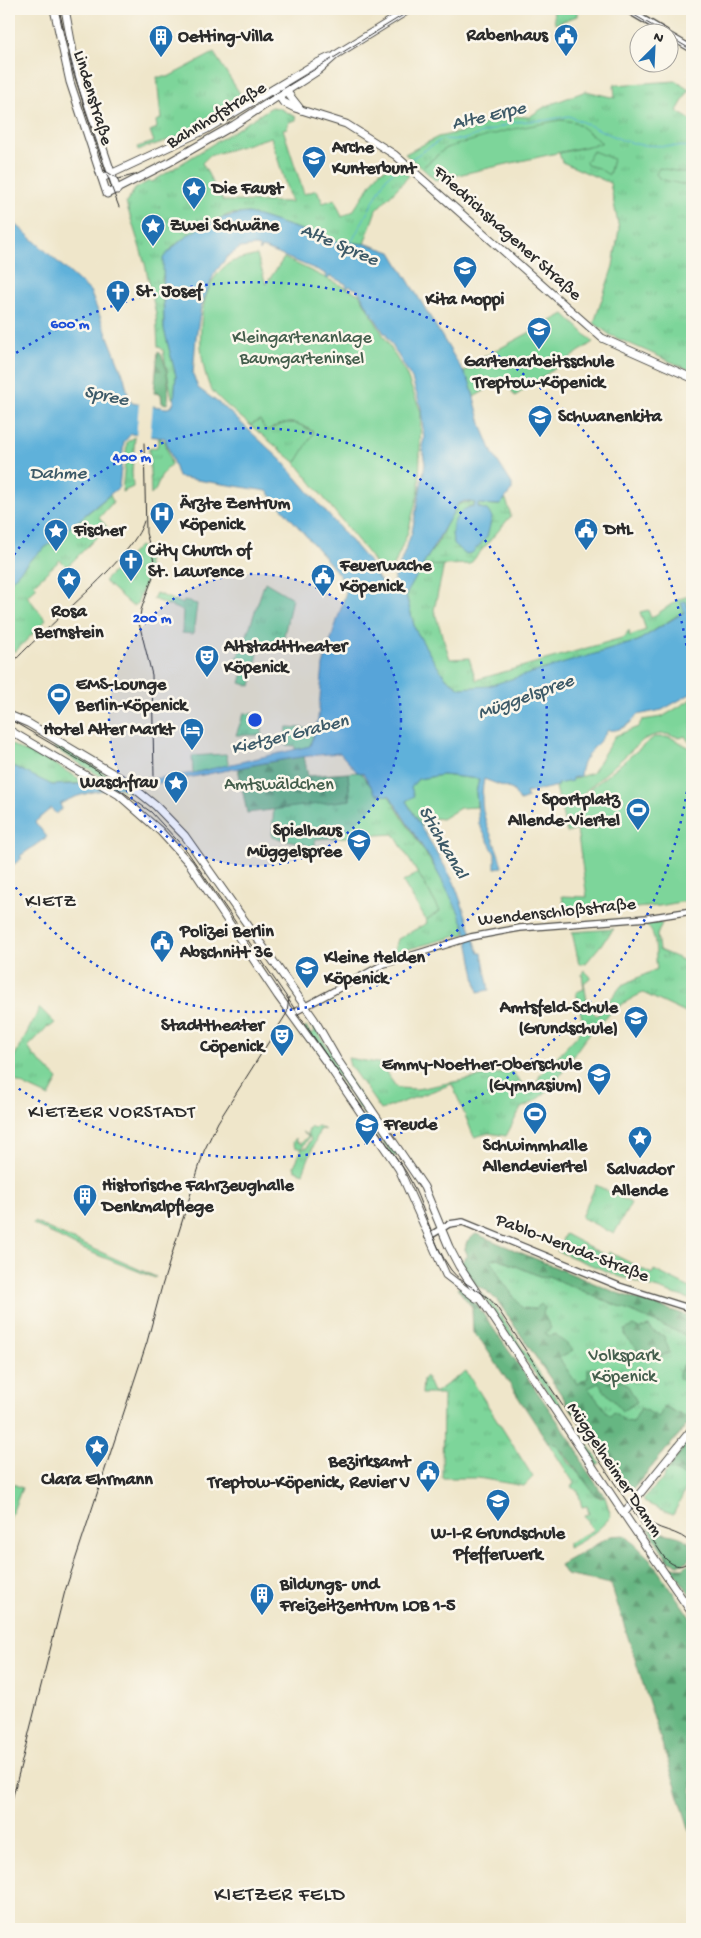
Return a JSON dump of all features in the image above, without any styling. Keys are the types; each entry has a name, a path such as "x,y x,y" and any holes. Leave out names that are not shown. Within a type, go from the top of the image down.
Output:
{"main road":[{"name":"Lindenstraße","path":"54,9 70,82 107,194"},
{"name":"Lindenstraße","path":"65,9 76,68 117,190"},
{"name":"Bahnhofstraße","path":"107,194 196,147 284,88 315,64 337,54 410,9"},
{"path":"284,88 302,112"},
{"name":"Bahnhofstraße","path":"102,178 207,129 276,93"},
{"name":"Friedrichshagener Straße","path":"276,93 283,102 302,112 346,124 395,155 602,338 692,378"},
{"name":"Müggelheimer Damm","path":"9,715 28,723 124,780 169,818 190,843 306,1007 337,1059 424,1187 447,1244 460,1266 692,1613"},
{"name":"Müggelheimer Damm","path":"9,730 114,792 160,831 189,863 399,1169 446,1275 474,1295 502,1337 512,1344"},
{"path":"624,1513 692,1429"}],"street":[{"path":"626,9 648,22"},
{"path":"678,41 692,49"},
{"name":"Wendenschloßstraße","path":"291,1014 384,964 458,940 520,928 656,917 692,911"},
{"name":"Pablo-Neruda-Straße","path":"441,1228 449,1224 463,1222 619,1286 692,1309"},
{"path":"428,1238 441,1228"}],"green space":[{"path":"553,9 577,9 577,16 555,24"},
{"path":"214,53 244,100 178,137 138,150 137,147 154,142 150,131 157,128 156,121 161,119 157,77 168,77"},
{"path":"676,81 689,90 677,111 692,121 692,371 610,335 594,323 613,266 619,229 610,183 562,162 559,153 602,143 446,148 422,168 405,154 438,137 475,129 491,120 508,116 529,117 546,106 586,91 615,98 614,85"},
{"path":"272,107 279,108 296,117 296,120 289,122 287,128 283,129 304,194 317,190 323,203 335,199 342,217 353,211 379,172 396,164 409,176 376,210 364,244 336,241 249,213 230,214 205,225 181,240 171,249 162,279 164,329 176,376 174,399 172,398 163,350 158,346 156,314 145,264 126,203 135,189 149,181 152,182","holes":["271,137 291,202 223,201 202,163 209,156"]},
{"path":"560,120 575,122 602,143 435,180 422,168 446,148 509,130"},
{"path":"593,151 613,159 609,175 598,168 587,165 586,162"},
{"path":"659,168 686,173 690,176 690,181 685,185 660,179 656,174"},
{"name":"Kleingartenanlage Baumgarteninsel","path":"257,255 266,284 284,258 359,294 406,374 421,412 419,490 408,532 391,573 381,574 370,556 296,463 314,432 301,425 291,423 286,423 266,431 260,420 250,425 221,400 209,385 202,355 201,320 209,288 217,274 228,264"},
{"name":"Gartenarbeitsschule Treptow-Köpenick","path":"564,314 593,342 515,396 504,379 474,397 470,383 463,372 483,362 482,358"},
{"path":"158,351 164,361 167,377 169,393 167,404 162,403 161,394 154,393"},
{"path":"260,420 267,431 286,423 291,423 315,433 296,463 250,425"},
{"path":"135,437 132,472 133,487 122,492 127,442"},
{"path":"159,438 165,441 171,464 161,476 156,489 151,495 149,449 157,447"},
{"path":"110,495 113,502 99,518 107,527 67,567 60,560 34,584 37,587 27,596 46,620 15,652 9,647 9,583 30,560"},
{"path":"506,499 511,516 470,564 421,566 439,540 451,513 460,504 466,502 475,503 474,506 468,507 452,534 455,544 465,554 478,504 500,505"},
{"path":"139,546 146,551 149,572 137,604 132,606 104,581"},
{"path":"444,565 434,610 450,659 469,658 476,680 625,637 628,631 630,631 629,636 646,630 640,612 648,610 651,618 679,599 692,595 692,607 688,609 681,602 684,611 638,641 488,687 460,688 447,679 415,629 406,595 421,566"},
{"path":"265,582 292,598 281,650 247,644 245,641"},
{"path":"156,593 183,604 184,601 197,604 193,634 182,633 183,611 153,599"},
{"path":"240,650 258,653 251,686 240,683 246,663 237,660"},
{"name":"Sportplatz Allende-Viertel","path":"692,699 692,744 685,736 680,738 665,734 653,736 643,740 579,797 581,806 590,789 654,737 670,737 692,749 692,900 659,906 566,914 562,896 587,897 577,830 567,833 556,787 557,784 592,773 615,736 638,727 642,720 662,717"},
{"path":"244,713 262,715 262,735 236,735"},
{"path":"287,727 315,729 310,746 295,750 295,746 285,745"},
{"path":"9,743 23,751 38,754 86,783 51,785 9,768"},
{"path":"56,743 137,793 123,790 54,748"},
{"path":"226,754 229,766 193,773 192,756"},
{"name":"Amtswäldchen","path":"304,756 308,776 348,773 350,800 247,813 238,768"},
{"path":"360,772 376,793 387,795 391,799 457,906 465,934 393,953 398,939 427,923 426,920 440,911 394,834 315,839 315,850 312,850 305,844 272,837 274,804 350,800 348,773"},
{"path":"442,775 479,779 476,792 477,807 460,808 442,819 434,818 421,826 406,801 413,796 411,787 418,779"},
{"path":"418,873 440,911 426,920 403,882"},
{"path":"642,923 662,923 657,935 659,950 692,964 692,1016 643,993 622,1005 602,1020 591,1032 553,1085 534,1101 521,1108 506,1136 489,1133 474,1137 452,1084 381,1110 350,1066 348,1058 383,1064 387,1074 397,1088 417,1089 511,1071 527,1089 538,1080 540,1075 584,1028 576,992 584,989 582,974 584,970 591,977 584,983 588,1007 597,1016 622,985 657,969 654,937 648,927"},
{"path":"614,929 586,963 579,964 572,932"},
{"path":"40,1008 55,1023 50,1027 48,1026 28,1047 33,1055 58,1079 49,1097 17,1082 11,1076 11,1063"},
{"path":"312,1023 398,1154 394,1157 304,1029 306,1027 311,1034 315,1031 310,1024"},
{"path":"311,1126 313,1129 318,1126 325,1130 320,1129 303,1173 295,1170 294,1166 302,1149 295,1147 293,1142 296,1138 296,1141 301,1144 308,1136 302,1148 307,1148 311,1139 307,1133"},
{"path":"596,1185 631,1203 614,1234 581,1217"},
{"path":"34,1222 156,1277 75,1246 33,1224"},
{"name":"Volkspark Köpenick","path":"476,1234 617,1293 692,1317 692,1419 633,1489 625,1488 497,1300 485,1290 475,1285 461,1262 468,1256 465,1249 467,1241"},
{"path":"476,1234 617,1293 692,1317 692,1338 548,1276 544,1278 497,1258 491,1260 501,1279 522,1308 535,1309 541,1304 545,1308 543,1313 551,1328 545,1333 550,1336 556,1334 573,1350 559,1358 577,1384 588,1378 588,1369 598,1368 627,1384 637,1402 622,1411 599,1383 588,1388 610,1416 614,1412 625,1421 633,1422 641,1408 659,1417 664,1406 691,1420 633,1489 625,1488 497,1300 485,1290 475,1285 461,1262 468,1256 465,1249 467,1241"},
{"path":"565,1234 607,1256 609,1252 652,1274 654,1270 692,1289 692,1300 618,1276 557,1251"},
{"path":"459,1287 470,1295 577,1449 584,1466 605,1497 596,1496 562,1451 555,1444 547,1441 482,1342 473,1333 472,1307 457,1288"},
{"path":"480,1292 492,1303 600,1463 597,1466"},
{"path":"633,1326 639,1329 649,1326 654,1332 664,1336 670,1353 655,1357 635,1354 637,1348 625,1336 625,1330"},
{"path":"692,1350 692,1388 679,1378 679,1373"},
{"path":"466,1371 533,1477 524,1486 478,1478 442,1478 443,1396 441,1394 422,1394 423,1379 426,1376 433,1392 436,1392"},
{"path":"692,1433 692,1477 673,1515 644,1502 644,1498 664,1478"},
{"path":"692,1437 692,1476 691,1478 669,1469"},
{"path":"547,1441 557,1445 569,1463 600,1498 605,1497 611,1516 591,1535 568,1548 568,1543 593,1530 584,1515 589,1514 587,1506 582,1507 578,1491 571,1487 574,1483"},
{"path":"9,1482 22,1488 9,1521"},
{"path":"648,1528 689,1542 692,1547 689,1559 682,1564 668,1560"},
{"path":"625,1535 650,1559 692,1620 692,1830 690,1831 611,1584 566,1575 560,1565 611,1536"},
{"path":"692,1561 692,1597 671,1567 683,1568"}],"water":[{"path":"249,213 336,241 367,244 391,252 470,383 482,427 493,454 512,484 512,490 500,505 478,504 478,507 487,510 492,517 487,537 472,553 465,554 457,547 452,537 452,531 455,520 459,515 474,506 475,503 465,501 458,504 406,595 415,629 447,679 460,688 488,686 638,641 684,612 681,602 686,601 688,608 692,607 692,693 662,710 637,715 629,724 621,729 608,730 583,763 580,776 572,778 572,781 526,793 528,798 520,801 513,790 484,779 482,805 484,815 502,867 495,868 495,854 479,824 476,792 479,779 442,775 418,779 411,787 414,796 406,801 454,882 479,953 482,953 489,990 478,992 466,930 432,862 390,796 376,794 363,773 357,772 340,753 295,758 159,783 96,791 71,798 60,804 62,809 56,814 51,808 35,822 47,837 20,856 22,858 9,868 9,768 15,767 52,785 132,782 193,773 310,746 318,719 323,665 346,592 344,581 267,491 178,477 165,438 131,434 124,442 119,487 30,560 9,583 9,218 90,291 124,377 129,399 132,403 167,408 171,407 174,402 176,376 164,329 163,258 191,233 224,217","holes":["259,247 260,251 261,248 266,249 320,271 327,275 326,278 328,279 330,276 346,284 347,289 349,286 358,290 384,333 387,334 412,379 421,408 424,439 422,446 425,464 412,532 392,585 385,588 369,562 282,461 224,407 198,388 193,374 196,337 201,307 214,274 227,257 240,248"]}],"pier":[{"path":"139,403 153,404 150,438 136,437"}],"waterway":[{"name":"Alte Erpe","path":"411,159 442,139 462,140 515,122 569,116 622,140 641,145 692,147"},
{"name":"Alte Erpe","path":"351,243 386,178 398,168"}],"tram line":[{"path":"59,9 85,109 119,207"},
{"path":"265,100 413,9"},
{"path":"624,9 646,22"},
{"path":"678,42 692,50"},
{"path":"104,170 118,179 134,175"},
{"path":"144,443 146,533 156,568 141,610 139,623 152,675 154,776"},
{"path":"9,667 104,575 136,537 144,521"},
{"path":"9,719 98,771 109,782 151,812 187,851 406,1172 418,1196 438,1248 451,1270 461,1280 486,1296 496,1306 664,1557 678,1566 686,1564 692,1557"},
{"path":"9,1812 65,1591 147,1342 162,1286 204,1151 218,1122 287,1013 289,997"},
{"path":"641,1516 653,1525 681,1536 692,1545"}],"place":[{"name":"Rabenhaus","path":"566,57"},
{"name":"Oetting-Villa","path":"161,58"},
{"name":"Arche Kunterbunt","path":"314,179"},
{"name":"Die Faust","path":"194,210"},
{"name":"Zwei Schwäne","path":"153,247"},
{"name":"Kita Moppi","path":"465,289"},
{"name":"St. Josef","path":"118,313"},
{"name":"Gartenarbeitsschule Treptow-Köpenick","path":"539,350"},
{"name":"Schwanenkita","path":"540,438"},
{"name":"Ärzte Zentrum Köpenick","path":"162,535"},
{"name":"DHL","path":"586,551"},
{"name":"Fischer","path":"56,552"},
{"name":"City Church of St. Lawrence","path":"131,582"},
{"name":"Feuerwache Köpenick","path":"323,597"},
{"name":"Rosa Bernstein","path":"69,600"},
{"name":"Altstadttheater Köpenick","path":"207,678"},
{"name":"EMS-Lounge Berlin-Köpenick","path":"59,716"},
{"name":"Hotel Alter Markt","path":"192,751"},
{"name":"Waschfrau","path":"176,804"},
{"name":"Sportplatz Allende-Viertel","path":"638,831"},
{"name":"Spielhaus Müggelspree","path":"359,862"},
{"name":"Polizei Berlin Abschnitt 36","path":"162,963"},
{"name":"Kleine Helden Köpenick","path":"307,989"},
{"name":"Amtsfeld-Schule (Grundschule)","path":"636,1039"},
{"name":"Stadttheater Cöpenick","path":"282,1057"},
{"name":"Emmy-Noether-Oberschule (Gymnasium)","path":"599,1096"},
{"name":"Schwimmhalle Allendeviertel","path":"535,1135"},
{"name":"Freude","path":"367,1146"},
{"name":"Salvador Allende","path":"640,1159"},
{"name":"Historische Fahrzeughalle Denkmalpflege","path":"85,1217"},
{"name":"Clara Ehrmann","path":"97,1468"},
{"name":"Bezirksamt Treptow-Köpenick, Revier V","path":"428,1493"},
{"name":"W-I-R Grundschule Pfefferwerk","path":"498,1522"},
{"name":"Bildungs- und Freizeitzentrum LOB 1-5","path":"262,1616"}],"district":[{"name":"KIETZ","path":"51,902"},
{"name":"KIETZER VORSTADT","path":"112,1113"},
{"name":"KIETZER FELD","path":"280,1896"}],"water label":[{"name":"Alte Spree","path":"339,246"},
{"name":"Spree","path":"106,397"},
{"name":"Dahme","path":"58,474"},
{"name":"Müggelspree","path":"526,698"},
{"name":"Kietzer Graben","path":"290,736"},
{"name":"Stichkanal","path":"442,843"}]}
